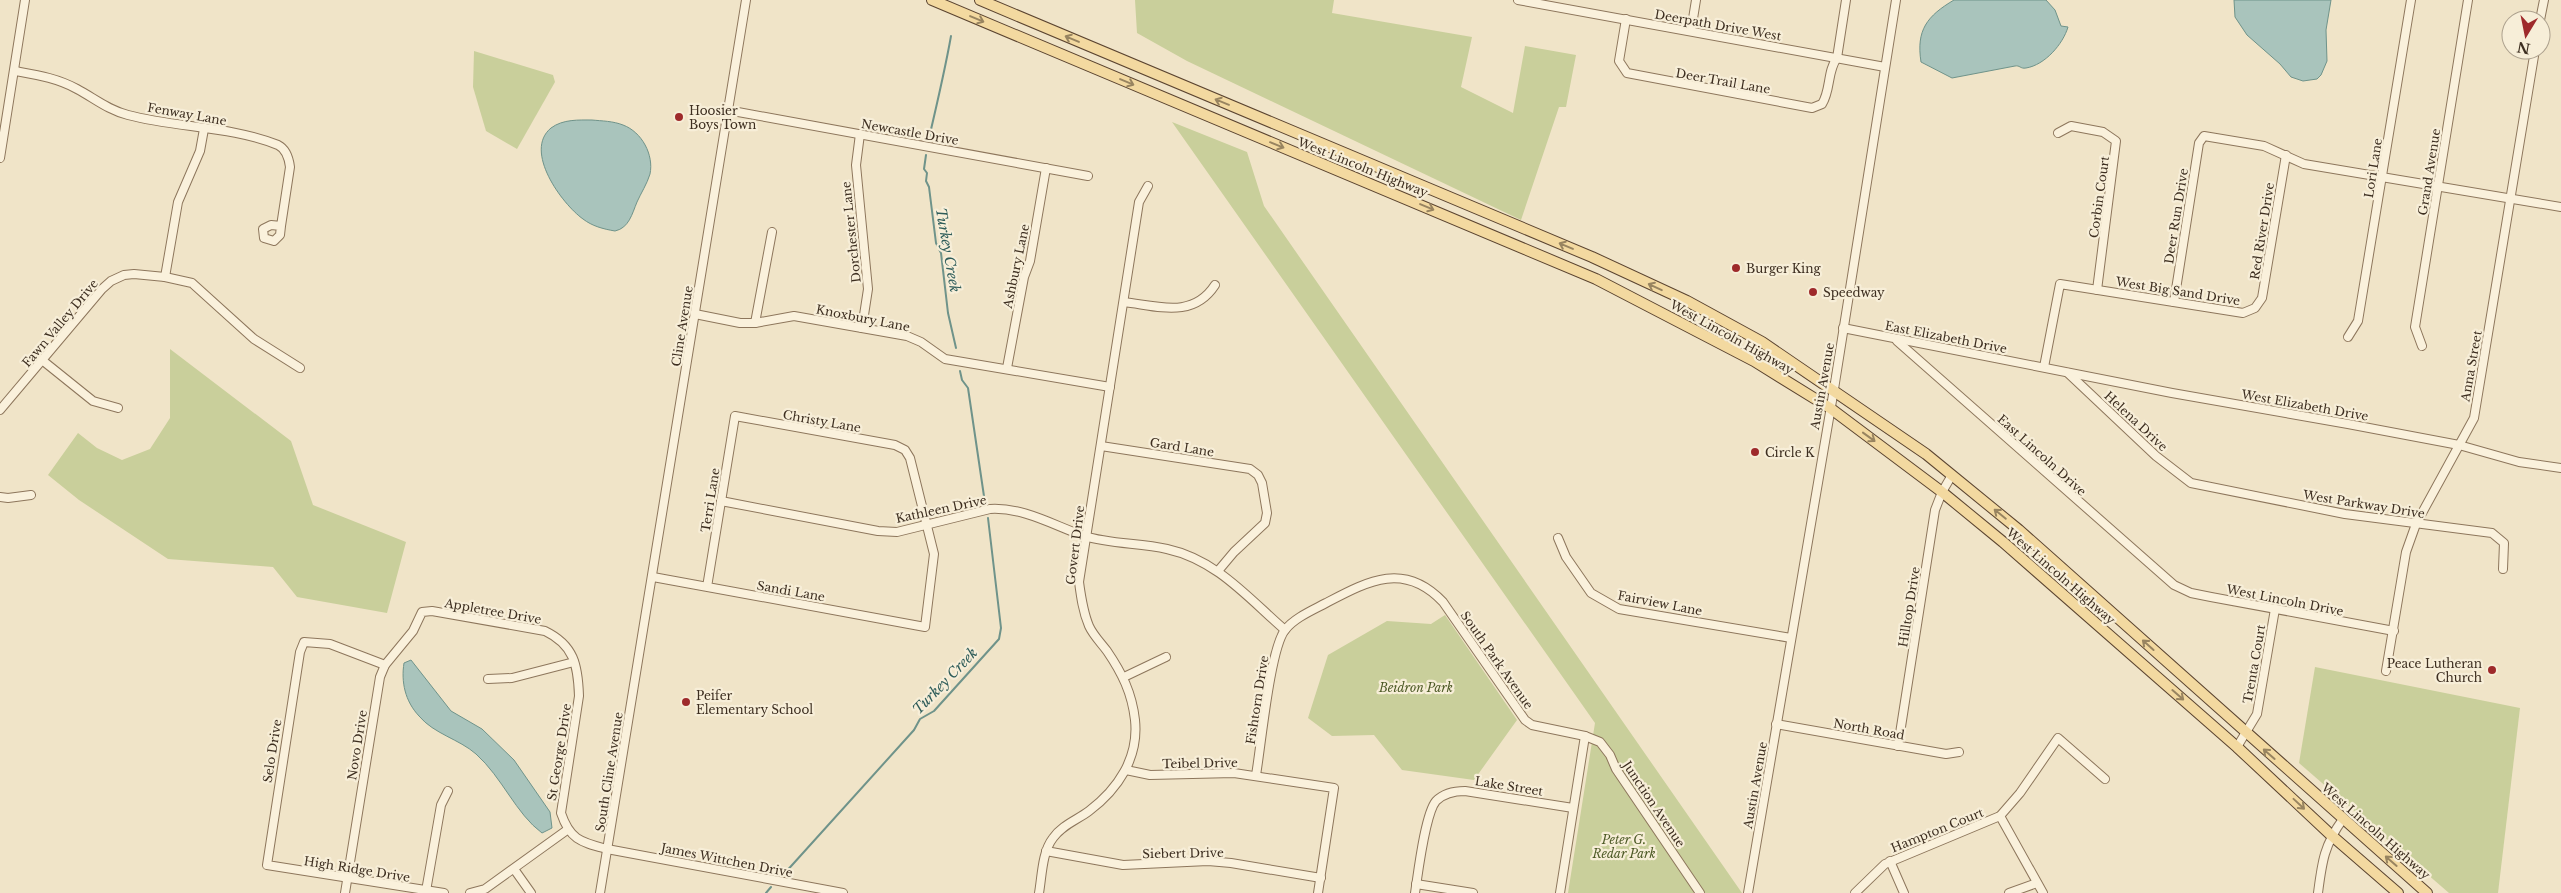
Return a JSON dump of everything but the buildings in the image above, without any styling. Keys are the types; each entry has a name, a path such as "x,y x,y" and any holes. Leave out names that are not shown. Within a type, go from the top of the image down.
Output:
{"main road":[{"name":"West Lincoln Highway","path":"932,0 1596,280 1754,361 1830,408 1942,492 2003,542 2237,747 2331,835 2398,893"},
{"name":"West Lincoln Highway","path":"980,0 1604,263 1687,301 1762,342 1834,389 1952,475 2019,530 2427,893"}],"street":[{"path":"0,158 26,0"},
{"name":"Cline Avenue","path":"640,655 746,0"},
{"name":"Deerpath Drive West","path":"1518,0 1885,66"},
{"path":"1691,31 1696,0"},
{"path":"1837,58 1846,0"},
{"name":"Austin Avenue","path":"1748,893 1834,389 1896,0"},
{"name":"Lori Lane","path":"2348,337 2358,321 2411,0"},
{"name":"Grand Avenue","path":"2422,346 2415,327 2468,0"},
{"name":"Deer Trail Lane","path":"1626,19 1619,61 1627,73 1742,96 1807,108 1817,107 1825,99 1833,64 1837,58"},
{"name":"Anna Street","path":"2386,671 2406,552 2416,524 2474,418 2533,60"},
{"name":"Fenway Lane","path":"15,71 54,78 116,112 255,137 281,146 289,158 290,167 281,226"},
{"name":"Newcastle Drive","path":"727,110 1088,176"},
{"name":"Corbin Court","path":"2058,134 2071,126 2109,134 2116,141 2097,290"},
{"path":"165,277 178,202 200,151 204,129"},
{"name":"Dorchester Lane","path":"860,134 856,165 868,290 862,328"},
{"name":"Deer Run Drive","path":"2174,302 2199,143 2204,136 2264,146 2286,156"},
{"path":"2286,156 2304,164 2561,207"},
{"name":"Red River Drive","path":"2255,308 2262,298 2286,156"},
{"name":"Ashbury Lane","path":"1006,368 1024,277 1030,261 1046,168"},
{"name":"Govert Drive","path":"1039,893 1046,851 1053,838 1106,797 1126,770 1133,748 1135,720 1124,677 1090,627 1081,601 1080,582 1139,202 1148,186"},
{"path":"755,323 772,232"},
{"name":"Fawn Valley Drive","path":"0,410 111,281 124,275 165,277 192,283 254,339 300,368"},
{"name":"West Big Sand Drive","path":"2044,367 2060,284 2243,313 2255,308"},
{"path":"1124,302 1176,308 1195,305 1207,298 1215,286"},
{"name":"Knoxbury Lane","path":"695,314 740,323 755,323 794,316 907,336 921,342 945,358 1110,387"},
{"name":"East Elizabeth Drive","path":"1843,328 1896,340 2044,367"},
{"name":"East Lincoln Drive","path":"1896,340 2174,585"},
{"path":"42,360 93,401 118,408"},
{"name":"West Elizabeth Drive","path":"2044,367 2459,445 2519,462 2561,468"},
{"name":"Helena Drive","path":"2068,372 2156,456 2191,483"},
{"name":"Christy Lane","path":"735,416 895,445 905,450 910,458 928,526"},
{"name":"Terri Lane","path":"707,587 735,416"},
{"name":"Gard Lane","path":"1101,446 1250,469 1258,475 1264,490 1267,513 1265,523 1234,552 1218,571"},
{"name":"Hilltop Drive","path":"1898,746 1935,510 1942,492 1952,475"},
{"name":"West Parkway Drive","path":"2191,483 2344,514 2492,533 2504,543 2503,569"},
{"path":"0,497 31,496"},
{"name":"Kathleen Drive","path":"721,501 878,531 898,532 990,510 1004,508 1025,512 1086,536 1184,553 1200,559 1218,571 1285,630"},
{"name":"Sandi Lane","path":"653,577 925,627 934,554 928,526"},
{"name":"Fairview Lane","path":"1558,538 1566,557 1591,593 1619,609 1791,638"},
{"name":"South Park Avenue","path":"1285,630 1296,620 1369,581 1394,578 1419,583 1431,590 1443,602 1525,720 1532,725 1585,736"},
{"name":"West Lincoln Drive","path":"2174,585 2191,593 2394,632"},
{"name":"Trenta Court","path":"2237,747 2256,714 2275,609"},
{"name":"Appletree Drive","path":"422,612 432,611 545,631 558,638 568,647 574,662"},
{"name":"Novo Drive","path":"345,893 378,685 385,665 413,631 422,612"},
{"name":"Fishtorn Drive","path":"1256,775 1276,655 1285,630"},
{"name":"Selo Drive","path":"267,865 298,661 304,642 330,644 385,665"},
{"name":"South Cline Avenue","path":"600,893 640,655"},
{"path":"1124,677 1166,658"},
{"path":"488,679 512,678 574,662"},
{"name":"St George Drive","path":"567,830 562,813 563,796 579,696 574,662"},
{"name":"North Road","path":"1776,724 1946,754 1958,752"},
{"path":"1560,893 1585,736"},
{"name":"Junction Avenue","path":"1585,736 1600,742 1606,748 1616,769 1700,893"},
{"name":"Hampton Court","path":"1855,893 1890,861 2000,816 2020,793 2058,738 2105,779"},
{"name":"Teibel Drive","path":"1126,770 1150,775 1209,772 1256,775 1334,788 1321,878"},
{"name":"Lake Street","path":"1416,884 1429,818 1434,804 1442,796 1452,791 1465,791 1573,808"},
{"path":"426,891 441,806 448,792"},
{"path":"2000,816 2043,893"},
{"path":"2318,893 2324,852 2331,835 2343,818"},
{"path":"470,893 485,889 567,830 576,839 607,849"},
{"name":"James Wittchen Drive","path":"607,849 843,893"},
{"name":"Siebert Drive","path":"1046,851 1123,865 1208,861 1321,878"},
{"path":"1890,861 1904,893"},
{"name":"High Ridge Drive","path":"267,865 444,893"},
{"path":"514,869 531,893"},
{"path":"1318,893 1321,878"},
{"path":"2009,893 2037,883"},
{"path":"1415,893 1416,884 1473,893"}],"green space":[{"path":"1135,0 1334,0 1332,13 1472,37 1461,87 1513,113 1525,46 1576,55 1566,107 1559,107 1521,220 1187,61 1137,33"},
{"path":"474,51 553,75 555,82 517,149 486,131 473,87"},
{"name":"Peter G. Redar Park","path":"1172,122 1247,152 1264,206 1742,893 1568,893 1595,723"},
{"path":"170,349 291,441 313,505 406,542 387,613 297,597 273,567 168,559 79,500 48,475 78,433 97,448 122,460 150,449 170,418"},
{"name":"Beidron Park","path":"1445,615 1517,720 1474,780 1402,770 1374,735 1332,736 1308,718 1328,655 1387,621 1431,624"},
{"path":"2315,667 2520,708 2498,893 2449,893 2299,763"}],"water":[{"path":"1954,0 2046,0 2055,10 2061,26 2068,27 2058,47 2040,63 2024,68 2015,66 1952,78 1921,62 1920,41 1930,18"},
{"path":"2234,0 2331,0 2326,30 2327,61 2321,75 2317,79 2303,81 2291,77 2280,64 2247,35 2235,17"},
{"path":"576,120 608,121 630,128 645,145 650,159 650,174 632,216 624,227 615,231 590,224 574,212 556,190 543,163 541,150 543,138 551,128"},
{"path":"411,660 451,711 482,729 514,760 550,812 552,828 542,833 524,816 494,773 476,754 439,732 419,716 407,698 403,677 404,663"}],"waterway":[{"name":"Turkey Creek","path":"929,138 951,36"},
{"name":"Turkey Creek","path":"926,155 924,169 927,173 926,181 929,187 936,243 941,253 948,313 956,348"},
{"name":"Turkey Creek","path":"960,371 962,380 968,388 985,503"},
{"name":"Turkey Creek","path":"784,874 914,730 920,719 934,711 999,639 1001,628 988,518"},
{"name":"Turkey Creek","path":"766,893 771,887"}],"place":[{"name":"Hoosier Boys Town","path":"679,117"},
{"name":"Burger King","path":"1736,268"},
{"name":"Speedway","path":"1813,292"},
{"name":"Circle K","path":"1755,452"},
{"name":"Peace Lutheran Church","path":"2492,670"},
{"name":"Peifer Elementary School","path":"686,702"}]}
